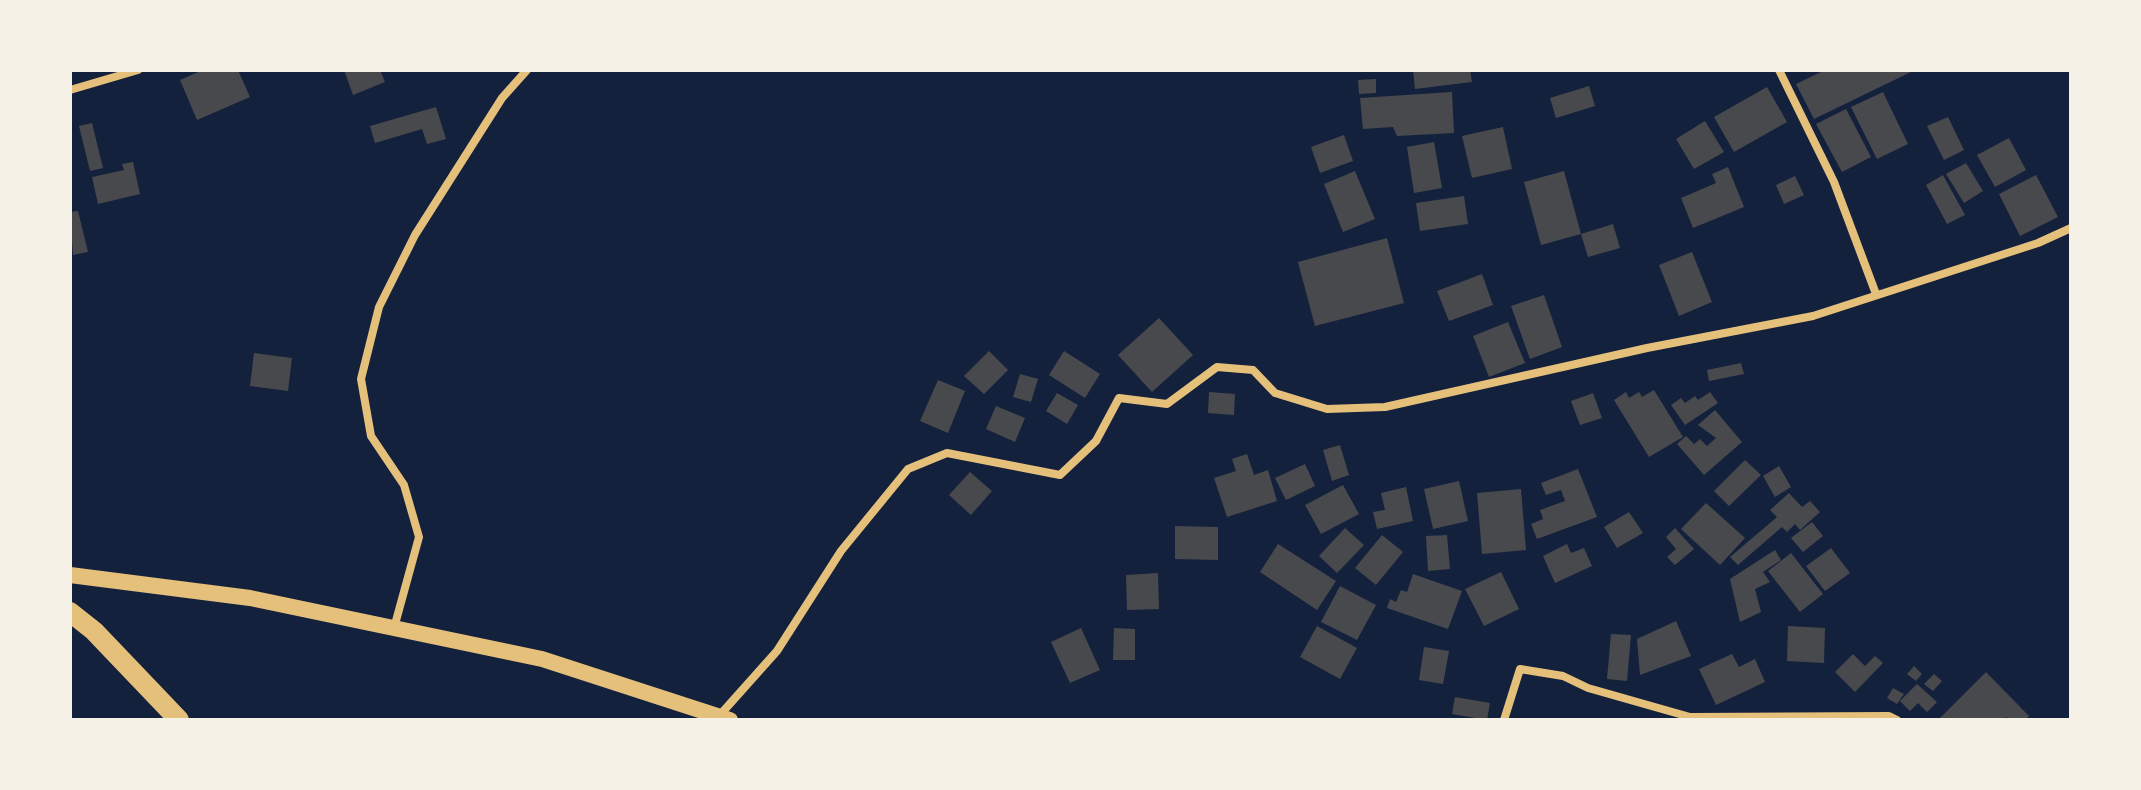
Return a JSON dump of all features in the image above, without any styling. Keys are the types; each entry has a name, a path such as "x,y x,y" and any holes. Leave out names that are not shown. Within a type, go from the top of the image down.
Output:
{"main road":[{"path":"70,575 250,598 542,659 725,718"},
{"path":"70,612 94,631 172,717"}],"street":[{"path":"70,90 138,70"},
{"path":"394,628 419,537 404,485 371,436 361,379 379,307 415,235 502,98 527,70"},
{"path":"1779,70 1834,182 1876,294"},
{"path":"725,718 777,651 841,551 908,469 947,453 1060,475 1096,441 1119,398 1167,404 1217,367 1253,370 1275,393 1327,409 1385,407 1632,352 1813,316 2038,243 2071,228"},
{"path":"1504,720 1520,669 1563,676 1588,688 1690,717 1889,716 1897,720"}],"building":[{"path":"203,70 238,70 250,97 197,120 180,80"},
{"path":"344,70 380,70 385,82 353,95"},
{"path":"1413,70 1470,70 1472,82 1415,89"},
{"path":"1825,70 1915,70 1814,119 1796,84"},
{"path":"1376,79 1376,93 1359,94 1358,80"},
{"path":"1589,86 1595,106 1556,118 1550,98"},
{"path":"1767,87 1787,122 1734,152 1714,117"},
{"path":"1452,92 1454,133 1397,136 1393,127 1363,129 1360,98"},
{"path":"1883,92 1908,144 1877,159 1851,107"},
{"path":"436,107 446,139 427,144 422,129 375,143 370,126"},
{"path":"1846,109 1871,157 1842,172 1816,124"},
{"path":"1948,117 1964,150 1944,160 1927,126"},
{"path":"1705,121 1724,152 1694,169 1676,139"},
{"path":"92,123 103,168 90,171 79,126"},
{"path":"1503,127 1512,169 1472,178 1462,136"},
{"path":"1344,135 1353,161 1320,173 1311,147"},
{"path":"2009,138 2026,170 1995,187 1977,155"},
{"path":"1434,142 1442,188 1414,193 1407,147"},
{"path":"133,162 140,194 98,204 92,177 124,170 122,164"},
{"path":"1966,163 1983,191 1964,203 1946,174"},
{"path":"1728,167 1744,207 1693,228 1681,198 1716,183 1712,174"},
{"path":"1355,171 1375,219 1343,232 1324,184"},
{"path":"1564,171 1581,234 1541,245 1524,182"},
{"path":"1943,175 1965,215 1947,224 1926,185"},
{"path":"2036,175 2058,217 2020,236 1999,194"},
{"path":"1795,176 1804,195 1784,204 1776,185"},
{"path":"1464,196 1468,224 1420,231 1416,203"},
{"path":"78,211 88,252 73,255 70,212"},
{"path":"1613,224 1620,248 1588,257 1581,234"},
{"path":"1387,238 1404,303 1315,326 1298,262"},
{"path":"1692,252 1712,302 1679,316 1659,265"},
{"path":"1482,274 1493,305 1449,321 1437,291"},
{"path":"1544,295 1562,347 1530,359 1511,306"},
{"path":"1159,318 1193,355 1152,392 1118,355"},
{"path":"1508,322 1525,363 1489,377 1473,336"},
{"path":"989,351 1008,370 984,394 964,376"},
{"path":"1064,351 1100,374 1085,398 1049,375"},
{"path":"254,353 292,358 288,391 250,386"},
{"path":"1741,363 1744,374 1709,381 1707,370"},
{"path":"1020,374 1038,379 1031,402 1013,397"},
{"path":"938,380 965,391 948,433 920,421"},
{"path":"1654,390 1683,437 1649,457 1614,400 1626,392 1629,398 1639,392 1642,397"},
{"path":"1209,392 1235,394 1234,415 1208,413"},
{"path":"1710,392 1718,403 1685,425 1671,405 1681,398 1685,403 1695,396 1698,400"},
{"path":"1057,393 1078,405 1067,424 1046,411"},
{"path":"1593,393 1602,418 1580,425 1571,401"},
{"path":"996,406 1025,418 1015,442 986,429"},
{"path":"1715,410 1742,442 1704,475 1677,444 1686,436 1694,444 1700,439 1707,446 1716,438 1698,425"},
{"path":"1340,445 1349,475 1332,481 1323,450"},
{"path":"1247,454 1254,475 1268,470 1277,501 1227,517 1214,478 1236,471 1232,459"},
{"path":"1745,460 1761,475 1729,506 1714,491"},
{"path":"1305,464 1315,486 1286,500 1275,478"},
{"path":"1779,466 1791,487 1775,497 1763,476"},
{"path":"1578,469 1597,517 1537,539 1531,524 1543,519 1540,510 1565,501 1561,490 1546,495 1541,483"},
{"path":"970,472 992,491 971,515 949,495"},
{"path":"1459,481 1468,521 1433,529 1424,489"},
{"path":"1343,485 1359,514 1321,534 1305,505"},
{"path":"1406,487 1413,521 1377,529 1373,512 1385,510 1381,493"},
{"path":"1521,489 1526,550 1482,554 1477,493"},
{"path":"1789,493 1802,507 1810,501 1820,512 1800,530 1795,524 1787,532 1782,527 1738,565 1730,557 1777,517 1770,510"},
{"path":"1706,503 1745,538 1720,565 1681,529"},
{"path":"1629,512 1643,533 1617,548 1604,527"},
{"path":"1812,522 1823,536 1803,552 1791,538"},
{"path":"1175,526 1218,527 1218,560 1175,559"},
{"path":"1345,528 1364,545 1337,573 1319,556"},
{"path":"1675,528 1694,549 1675,565 1667,557 1676,549 1666,537"},
{"path":"1382,535 1403,552 1376,585 1355,568"},
{"path":"1447,535 1450,569 1428,571 1426,536"},
{"path":"1278,544 1336,581 1317,610 1260,572"},
{"path":"1567,544 1571,553 1584,548 1592,566 1555,583 1543,556"},
{"path":"1831,548 1850,573 1825,591 1806,566"},
{"path":"1775,550 1781,560 1763,572 1770,582 1755,589 1761,612 1740,622 1730,579"},
{"path":"1791,553 1823,594 1800,612 1768,571"},
{"path":"1501,572 1519,609 1484,626 1465,589"},
{"path":"1158,573 1159,609 1127,610 1126,575"},
{"path":"1413,574 1462,591 1448,629 1387,608 1390,599 1396,602 1401,590 1407,592"},
{"path":"1340,586 1376,605 1357,640 1321,622"},
{"path":"1676,621 1691,656 1640,675 1637,639"},
{"path":"1317,626 1357,648 1340,679 1300,657"},
{"path":"1788,626 1825,628 1824,663 1787,661"},
{"path":"1081,628 1100,670 1070,683 1051,642"},
{"path":"1114,628 1135,629 1135,660 1113,660"},
{"path":"1611,634 1631,635 1627,681 1607,679"},
{"path":"1424,647 1449,651 1443,684 1419,680"},
{"path":"1732,654 1739,667 1755,659 1765,682 1716,705 1699,669"},
{"path":"1853,654 1865,666 1875,656 1883,663 1855,692 1835,672"},
{"path":"1914,666 1922,674 1916,681 1907,674"},
{"path":"1986,672 2029,716 2025,720 2006,717 2003,720 1938,720"},
{"path":"1934,674 1942,681 1933,691 1924,684"},
{"path":"1917,684 1937,702 1927,712 1918,703 1910,711 1900,701"},
{"path":"1893,688 1904,694 1897,704 1887,698"},
{"path":"1455,697 1490,703 1487,720 1452,714"}]}
